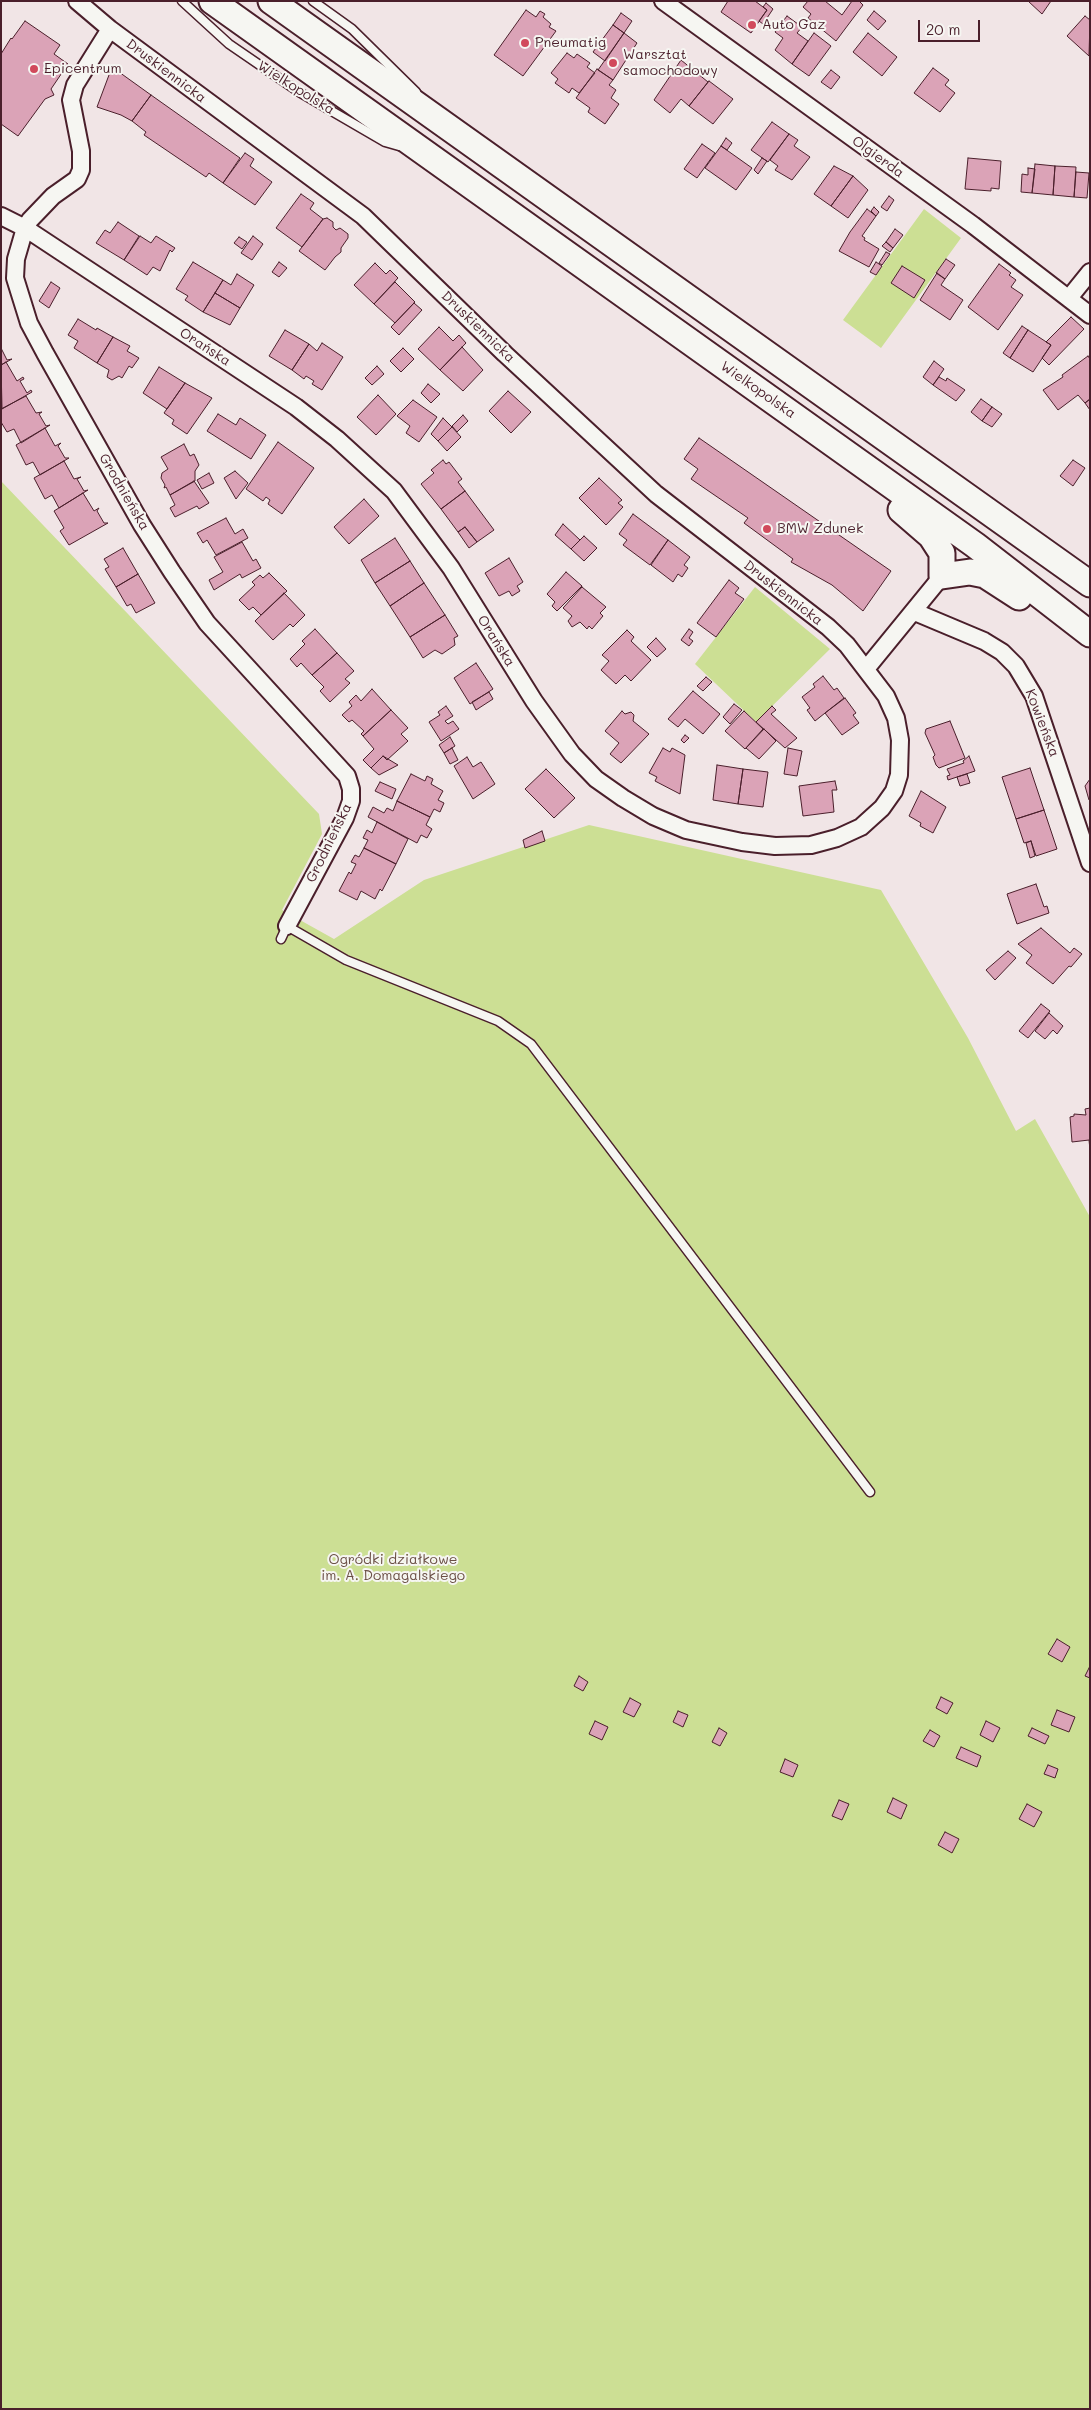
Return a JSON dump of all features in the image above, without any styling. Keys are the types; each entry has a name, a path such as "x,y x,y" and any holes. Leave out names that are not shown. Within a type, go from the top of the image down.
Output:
{"main road":[{"name":"Wielkopolska","path":"212,1 975,545 1090,634"},
{"path":"271,1 1090,584"},
{"path":"827,439 888,499 931,536 942,553 942,576 970,572 985,576 1045,612 1090,634"}],"street":[{"name":"Druskiennicka","path":"77,1 110,29 362,216 498,347 656,494 828,627 847,645 866,669"},
{"name":"Olgierda","path":"663,1 973,225 1090,315"},
{"name":"Grodnieńska","path":"110,29 75,85 71,100 81,151 81,170 70,185 38,209 25,228 16,259 15,278 29,323 142,524 207,623 346,776 351,789 351,801 345,818 284,932"},
{"name":"Orańska","path":"1,216 25,228 296,407 337,439 394,491 451,568 534,701 572,754 596,779 653,816 686,830 742,842 775,846 811,845 837,838 861,827 886,802 894,791 899,775 900,740 896,718 886,696 866,669"},
{"path":"1069,298 1090,272"},
{"path":"866,669 915,612 942,576"},
{"name":"Kowieńska","path":"915,612 984,641 1002,652 1016,666 1034,696 1090,863"}],"lane":[{"name":"Wielkopolska","path":"182,1 229,44 299,92 385,142 423,152"},
{"path":"313,1 352,29 408,82 436,120"},
{"path":"284,932 346,960 498,1021 531,1044 870,1492"}],"green space":[{"path":"924,209 961,238 881,348 843,320"},
{"name":"Ogródki działkowe im. A. Domagalskiego","path":"1,481 319,814 322,834 282,910 334,939 424,880 589,825 881,890 968,1038 1016,1131 1035,1119 1090,1217 1090,2409 1,2409"},
{"path":"755,587 830,649 756,722 695,664"}],"building":[{"path":"728,1 755,1 767,10 751,33 721,12"},
{"path":"808,1 825,1 842,15 852,1 859,1 863,5 836,41 808,18 811,14 803,7"},
{"path":"1028,1 1051,1 1042,14"},
{"path":"766,3 773,9 763,24 759,21 767,10 763,7"},
{"name":"Pneumatig","path":"526,10 536,17 540,11 545,14 543,17 551,24 549,27 556,31 523,76 494,55"},
{"path":"874,11 886,21 878,30 867,20"},
{"path":"621,13 632,21 624,33 613,25"},
{"path":"787,16 802,27 797,33 808,41 792,64 775,50 783,38 775,32"},
{"path":"1085,16 1090,20 1089,56 1067,36"},
{"path":"25,21 60,45 54,54 68,64 51,89 54,95 45,99 18,136 1,124 1,54"},
{"path":"613,25 624,33 605,61 593,52"},
{"path":"624,33 637,43 613,80 598,70"},
{"path":"814,33 831,46 809,76 792,64"},
{"path":"868,33 897,57 882,76 853,52"},
{"path":"567,53 574,58 577,54 590,63 587,67 595,73 579,93 572,88 569,93 555,83 558,79 551,73"},
{"path":"681,60 708,82 689,106 681,99 670,113 654,100"},
{"path":"112,67 151,95 132,121 97,107"},
{"path":"933,68 949,80 945,85 955,93 940,112 914,93"},
{"path":"597,69 613,80 609,85 616,90 611,98 619,104 605,124 588,112 590,108 576,98"},
{"path":"831,70 840,77 831,89 821,82"},
{"path":"709,81 733,99 713,124 689,106"},
{"path":"151,95 240,158 223,183 209,173 206,177 144,135 146,132 132,121"},
{"path":"772,122 789,134 768,162 751,150"},
{"path":"789,134 798,140 794,146 810,157 792,180 775,170 778,166 770,160"},
{"path":"726,138 732,143 727,150 721,146"},
{"path":"702,144 715,153 697,178 684,169"},
{"path":"721,146 752,168 736,190 705,168"},
{"path":"245,153 254,159 250,166 272,182 255,205 223,183"},
{"path":"762,158 767,161 758,174 754,170"},
{"path":"968,158 1001,161 999,189 991,188 991,191 965,189"},
{"path":"1035,164 1055,166 1053,195 1032,193"},
{"path":"834,166 853,176 831,206 814,194"},
{"path":"1055,166 1076,167 1074,197 1053,195"},
{"path":"1028,168 1035,169 1032,193 1021,192 1022,174 1028,175"},
{"path":"1076,172 1089,173 1087,198 1074,197"},
{"path":"853,176 868,190 848,218 831,206"},
{"path":"301,194 314,203 310,209 323,219 302,247 276,228"},
{"path":"889,196 894,200 887,211 881,207"},
{"path":"874,207 879,212 876,216 871,211"},
{"path":"867,209 876,216 862,236 865,238 864,240 879,249 869,267 839,251"},
{"path":"327,218 333,222 333,227 336,230 340,228 348,234 348,238 341,248 341,252 325,270 299,251 323,219"},
{"path":"118,222 139,236 124,260 96,243 105,230 110,233"},
{"path":"895,229 903,235 893,248 886,242"},
{"path":"140,236 151,243 156,236 175,248 172,252 170,250 160,271 153,267 147,275 124,260"},
{"path":"253,236 263,244 252,260 241,253"},
{"path":"239,237 247,242 242,249 234,243"},
{"path":"886,242 893,248 890,252 882,246"},
{"path":"886,252 890,254 882,265 879,263"},
{"path":"946,259 955,265 945,279 936,273"},
{"path":"193,262 223,280 203,312 185,300 188,296 176,289"},
{"path":"279,262 287,268 279,277 272,272"},
{"path":"876,262 882,266 876,275 870,272"},
{"path":"375,263 386,274 390,270 398,278 374,304 354,285"},
{"path":"999,264 1011,273 1009,275 1016,280 1011,287 1023,295 998,330 968,307"},
{"path":"902,266 925,280 914,298 891,283"},
{"path":"937,273 945,279 941,285 963,300 950,320 920,300"},
{"path":"237,274 254,285 240,308 215,293 223,280 231,285"},
{"path":"51,282 60,288 49,308 39,301"},
{"path":"395,282 415,302 395,323 374,304"},
{"path":"215,293 240,308 230,325 203,312"},
{"path":"414,303 422,310 399,335 391,327"},
{"path":"1071,317 1084,329 1049,365 1042,358 1051,345 1046,342"},
{"path":"78,319 96,330 97,328 113,337 97,363 74,348 78,341 68,335"},
{"path":"1022,326 1028,330 1010,358 1003,353"},
{"path":"439,327 453,341 459,335 466,343 440,370 418,349"},
{"path":"285,330 309,344 292,370 269,356"},
{"path":"1028,330 1051,345 1033,372 1010,358"},
{"path":"113,337 130,346 127,351 139,358 132,368 129,366 122,378 119,376 112,380 107,377 109,370 97,363"},
{"path":"322,343 343,357 322,390 312,384 314,381 306,376 304,379 292,370 309,344 317,351"},
{"path":"462,347 483,370 463,391 440,370"},
{"path":"1,348 7,360 12,359 1,365"},
{"path":"403,348 414,359 401,372 390,361"},
{"path":"1088,356 1090,359 1090,399 1085,403 1078,395 1058,410 1043,390 1063,377 1062,375"},
{"path":"934,361 944,369 933,385 923,377"},
{"path":"6,362 17,381 23,377 24,379 20,381 27,393 31,390 32,392 2,409 1,365"},
{"path":"377,366 384,374 372,385 365,378"},
{"path":"159,367 185,383 167,409 143,393"},
{"path":"939,377 946,381 947,378 965,390 956,401 933,385"},
{"path":"185,383 212,398 187,434 172,424 174,420 164,413"},
{"path":"428,384 440,394 431,403 421,393"},
{"path":"508,391 531,412 511,433 489,411"},
{"path":"378,395 396,414 376,435 357,417"},
{"path":"26,396 36,413 42,412 39,414 46,426 50,425 21,443 14,429 7,432 1,422 1,409"},
{"path":"981,399 992,407 982,421 971,412"},
{"path":"1090,399 1090,410 1085,403"},
{"path":"413,400 437,417 419,442 406,433 410,426 397,416"},
{"path":"992,407 1002,414 992,427 982,421"},
{"path":"218,414 236,425 240,418 266,435 251,459 207,431"},
{"path":"463,415 468,421 457,432 452,426"},
{"path":"443,418 452,427 438,441 431,434"},
{"path":"452,427 461,437 447,451 438,441"},
{"path":"45,428 55,446 61,443 58,446 65,458 69,458 40,475 33,462 26,465 16,445"},
{"path":"699,438 891,571 863,611 832,585 791,562 793,559 744,523 748,518 691,479 698,469 684,459"},
{"path":"278,442 314,468 282,514 268,504 270,500 266,497 263,501 246,489"},
{"path":"184,444 190,456 194,454 199,465 195,471 195,481 170,495 166,487 164,488 165,485 161,478 162,473 168,469 161,457"},
{"path":"443,460 446,464 449,462 462,479 458,482 465,491 441,509 421,484 434,473 431,470"},
{"path":"1073,460 1085,468 1073,486 1060,476"},
{"path":"64,461 74,479 81,477 77,479 84,491 88,490 59,508 52,495 45,499 34,478"},
{"path":"235,471 248,483 236,499 224,478"},
{"path":"209,473 214,483 202,489 197,480"},
{"path":"599,478 622,500 618,503 623,507 606,525 579,498"},
{"path":"194,481 209,503 199,509 197,506 175,517 170,508 175,505 170,495"},
{"path":"465,491 494,530 477,542 465,527 458,532 441,509"},
{"path":"83,493 94,511 99,508 97,511 104,523 108,523 69,545 60,531 64,528 54,511"},
{"path":"364,499 379,516 349,544 334,527"},
{"path":"633,514 668,540 650,565 623,545 627,540 619,534"},
{"path":"226,518 235,534 243,529 248,538 216,555 207,540 203,543 197,533"},
{"path":"563,524 580,540 571,549 555,535"},
{"path":"465,527 477,542 469,548 458,532"},
{"path":"584,536 597,548 584,561 571,549"},
{"path":"395,538 410,561 375,583 361,560"},
{"path":"668,540 690,557 684,565 688,568 682,577 678,574 673,582 651,565"},
{"path":"242,542 253,561 256,559 261,568 242,578 240,574 214,590 209,580 223,572 214,557"},
{"path":"123,548 138,574 116,587 105,569 109,567 104,559"},
{"path":"509,558 523,582 517,586 520,591 512,596 509,591 499,596 485,573"},
{"path":"410,561 424,583 390,606 375,583"},
{"path":"566,572 582,586 557,611 552,606 555,602 547,594"},
{"path":"269,573 287,591 261,615 253,607 249,610 239,600 255,585 252,582 260,575 263,578"},
{"path":"138,574 155,603 136,613 131,604 127,606 116,587"},
{"path":"729,580 739,588 735,593 744,599 716,637 697,623"},
{"path":"424,583 445,615 410,637 390,606"},
{"path":"582,587 606,607 600,613 603,616 592,629 589,626 587,629 580,622 572,627 568,621 572,616 563,608"},
{"path":"284,593 305,615 293,627 290,624 273,640 255,621"},
{"path":"445,615 458,636 454,638 455,645 442,654 435,650 423,658 410,637"},
{"path":"315,629 337,653 312,675 301,663 297,667 290,659 305,644 302,641"},
{"path":"689,629 693,632 689,638 693,641 689,646 681,640"},
{"path":"627,630 634,637 631,641 651,660 631,681 625,675 616,684 601,670 609,661 602,655"},
{"path":"656,638 666,649 657,657 647,647"},
{"path":"337,653 354,671 345,679 350,683 330,702 320,691 324,687 312,675"},
{"path":"476,663 493,689 470,704 454,678"},
{"path":"823,676 834,690 837,688 844,698 815,721 807,710 810,708 802,697 815,687 813,684"},
{"path":"706,677 712,682 703,691 697,686"},
{"path":"372,689 391,710 363,736 361,734 364,731 352,720 349,722 342,715 352,706 349,702 356,695 361,701"},
{"path":"693,691 720,714 703,734 685,719 678,727 668,719"},
{"path":"489,692 493,699 476,710 472,702"},
{"path":"845,698 856,713 853,715 859,723 842,735 825,713"},
{"path":"734,704 742,710 730,724 723,717"},
{"path":"446,706 453,716 445,721 448,724 453,721 459,729 441,741 429,722 440,715 438,712"},
{"path":"772,706 776,710 771,714 797,738 785,748 756,722"},
{"path":"391,710 408,728 401,734 408,741 387,760 383,756 371,768 363,760 374,749 363,736"},
{"path":"622,711 625,714 631,712 634,715 633,721 649,734 621,763 610,754 619,743 605,731"},
{"path":"744,711 763,729 745,749 725,731"},
{"path":"950,721 965,758 939,768 936,765 933,757 935,755 925,733 926,729"},
{"path":"764,729 776,741 759,759 746,748"},
{"path":"685,735 689,738 684,743 681,740"},
{"path":"450,737 455,746 444,753 439,745"},
{"path":"452,748 458,760 450,764 444,753"},
{"path":"663,748 670,752 672,748 685,755 680,794 655,781 657,777 649,773"},
{"path":"788,748 802,751 797,776 784,774"},
{"path":"383,756 398,765 379,775 371,768"},
{"path":"969,756 975,771 948,780 947,776 950,775 947,769 964,763 963,761"},
{"path":"467,757 473,767 481,762 495,784 473,799 454,766"},
{"path":"717,765 743,769 738,804 713,800"},
{"path":"1030,768 1044,810 1016,819 1002,777"},
{"path":"546,769 575,798 554,818 525,789"},
{"path":"743,769 768,772 763,807 738,804"},
{"path":"411,774 425,781 427,776 433,779 431,784 443,791 438,800 444,803 440,812 434,809 430,817 397,801"},
{"path":"967,774 970,783 960,786 957,777"},
{"path":"1090,779 1090,799 1089,800 1085,786"},
{"path":"835,781 837,790 832,790 834,812 803,816 799,786"},
{"path":"380,782 396,789 392,799 375,791"},
{"path":"921,791 946,807 933,833 920,826 921,823 909,816"},
{"path":"397,801 430,817 426,825 432,829 427,838 421,835 417,843 368,817 373,807 384,813 387,808 393,811"},
{"path":"1044,810 1057,849 1036,856 1031,841 1024,843 1016,819"},
{"path":"377,822 408,839 396,864 364,848 368,840 363,838 367,830 372,833"},
{"path":"542,831 545,841 525,848 523,840"},
{"path":"1031,841 1035,856 1030,858 1026,843"},
{"path":"364,848 396,864 382,891 380,889 375,899 361,891 357,900 339,891 349,872 351,874 356,864 351,862 355,855 359,857"},
{"path":"1036,884 1044,907 1047,906 1049,913 1017,924 1007,894"},
{"path":"1041,928 1070,953 1074,948 1082,954 1053,984 1026,963 1032,955 1018,944"},
{"path":"1008,951 1016,958 995,980 986,970"},
{"path":"1041,1004 1050,1011 1028,1038 1019,1031"},
{"path":"1049,1013 1063,1026 1057,1034 1053,1030 1045,1039 1035,1031"},
{"path":"1090,1108 1090,1150 1089,1140 1072,1142 1070,1117 1074,1116 1074,1114 1086,1115 1085,1109"},
{"path":"1057,1639 1070,1647 1062,1662 1048,1654"},
{"path":"1090,1668 1090,1678 1085,1676"},
{"path":"579,1676 588,1682 583,1691 574,1686"},
{"path":"941,1697 953,1703 947,1714 936,1708"},
{"path":"630,1698 641,1704 634,1717 623,1712"},
{"path":"1057,1710 1075,1717 1069,1732 1051,1725"},
{"path":"678,1711 688,1715 683,1727 673,1722"},
{"path":"595,1721 608,1727 602,1740 589,1734"},
{"path":"986,1721 1000,1728 993,1742 980,1735"},
{"path":"719,1728 727,1733 720,1746 712,1742"},
{"path":"1032,1728 1049,1736 1045,1744 1028,1736"},
{"path":"930,1730 940,1736 934,1747 923,1741"},
{"path":"961,1747 981,1756 977,1767 956,1758"},
{"path":"785,1759 798,1765 793,1777 780,1772"},
{"path":"1048,1765 1058,1769 1055,1778 1044,1774"},
{"path":"893,1798 907,1805 901,1819 887,1812"},
{"path":"839,1800 849,1804 842,1820 832,1816"},
{"path":"1027,1804 1042,1812 1034,1827 1019,1819"},
{"path":"945,1832 959,1839 952,1853 938,1845"}],"place":[{"name":"Auto Gaz","path":"752,25"},
{"name":"Pneumatig","path":"525,43"},
{"name":"Warsztat samochodowy","path":"613,63"},
{"name":"Epicentrum","path":"34,69"},
{"name":"BMW Zdunek","path":"767,529"}]}
